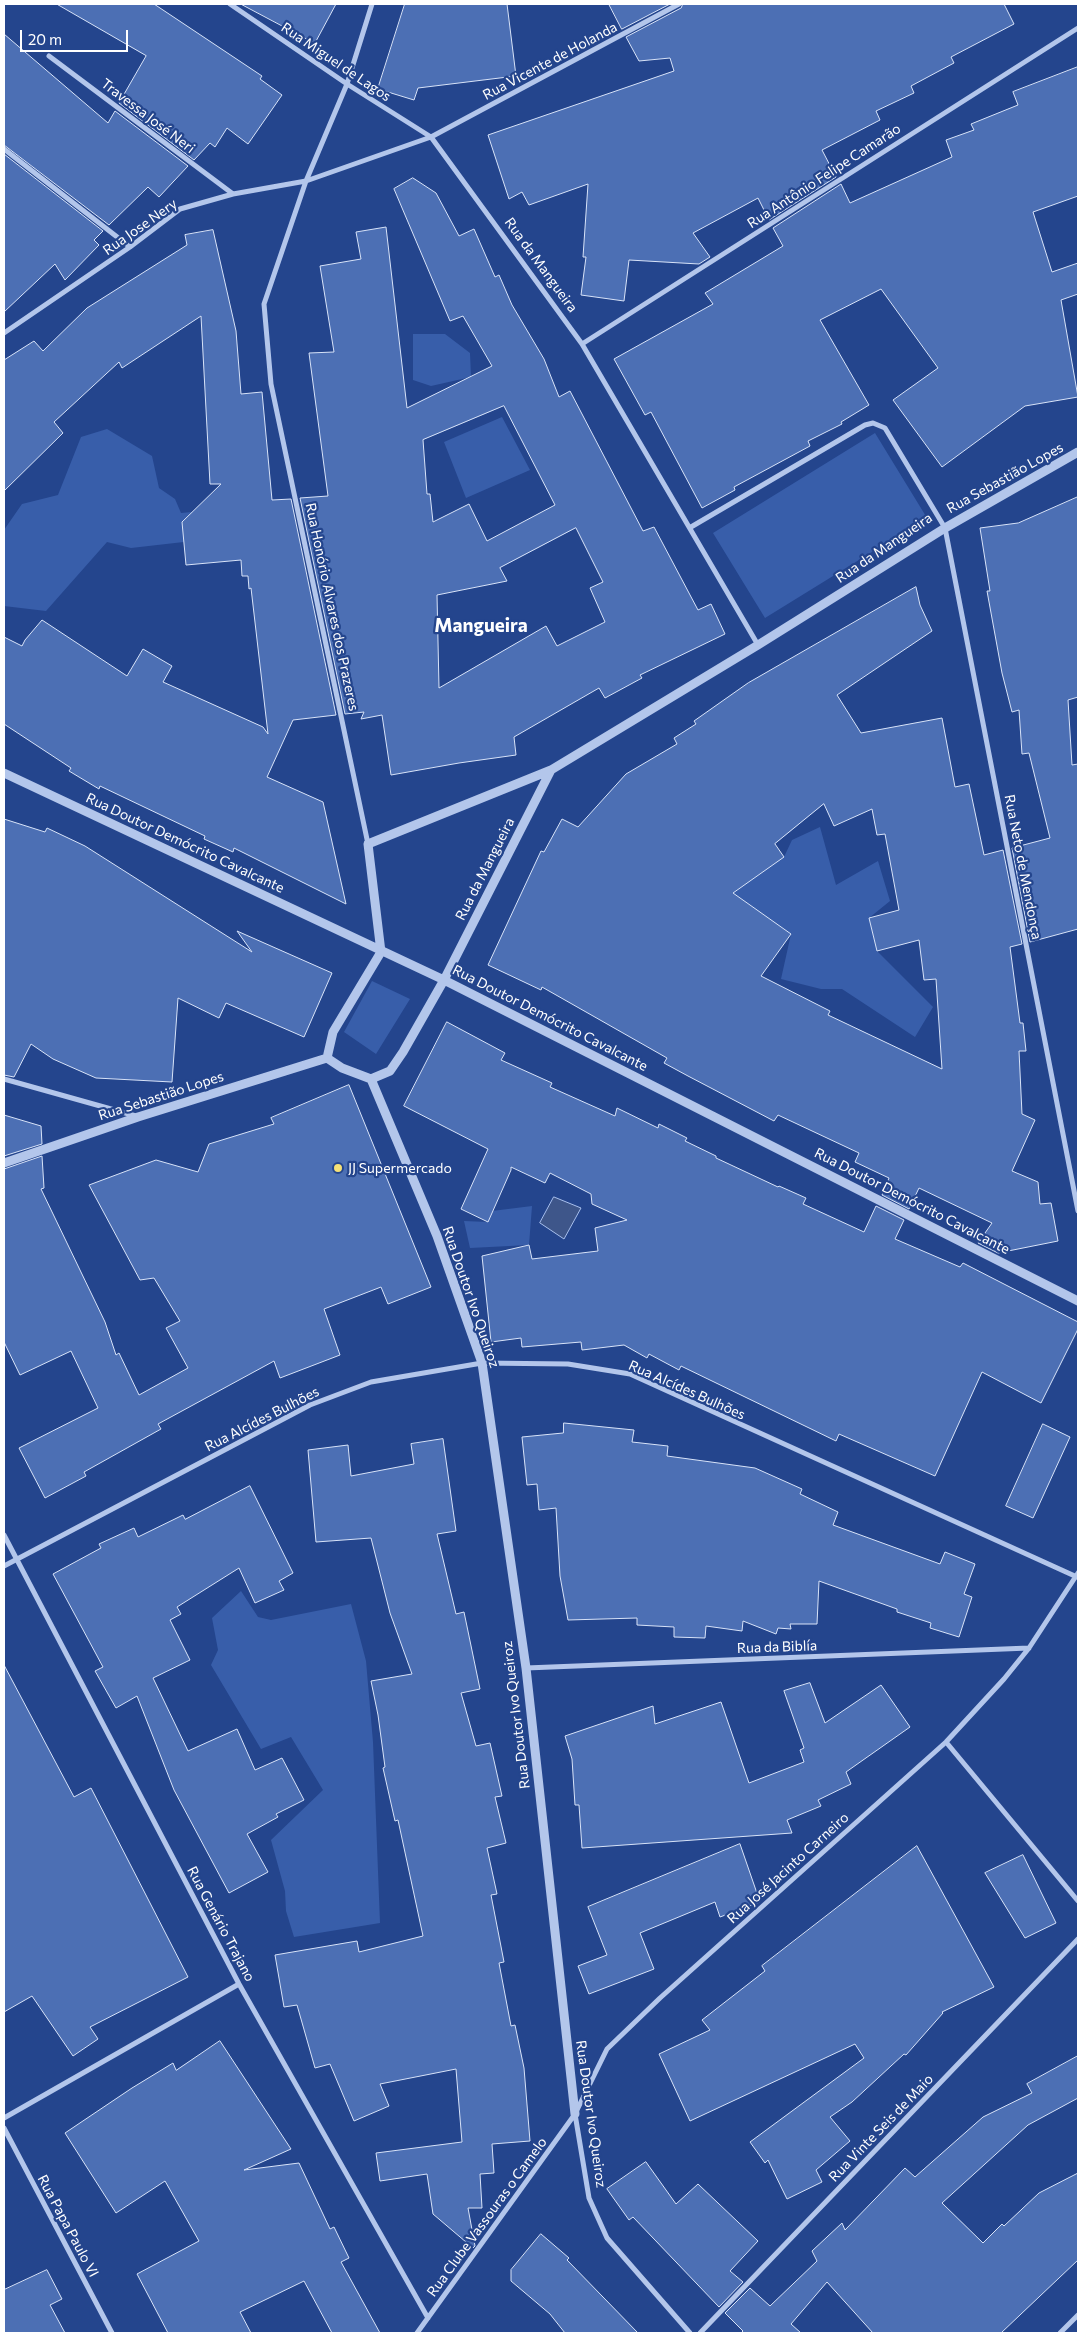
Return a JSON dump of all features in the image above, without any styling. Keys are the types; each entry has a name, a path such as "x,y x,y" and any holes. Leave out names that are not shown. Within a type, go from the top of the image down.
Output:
{"street":[{"name":"Rua Miguel de Lagos","path":"230,4 347,84 431,138"},
{"name":"Rua Honório Alvares dos Prazeres","path":"372,4 347,84 306,182 264,304 271,384 368,844 381,952"},
{"name":"Rua Vicente de Holanda","path":"431,138 679,4"},
{"name":"Rua Antônio Felipe Camarão","path":"582,344 1078,28"},
{"name":"Travessa José Neri","path":"49,56 233,194"},
{"path":"306,182 431,138"},
{"name":"Rua da Mangueira","path":"431,138 582,344 691,527 758,645"},
{"path":"4,149 130,247"},
{"name":"Rua Jose Nery","path":"4,333 130,247 180,210 233,194 306,182"},
{"name":"Rua da Mangueira","path":"368,844 551,770 758,645 945,528 885,428 873,423 865,425 691,527"},
{"name":"Rua Sebastião Lopes","path":"945,528 1078,452"},
{"name":"Rua Neto de Mendonça","path":"945,528 1078,1211"},
{"name":"Rua da Mangueira","path":"371,1079 390,1071 444,980 551,770"},
{"name":"Rua Doutor Demócrito Cavalcante","path":"4,773 444,980 1078,1301"},
{"path":"371,1079 342,1068 327,1058 333,1032 381,952"},
{"name":"Rua Sebastião Lopes","path":"4,1163 138,1117 327,1058"},
{"path":"4,1079 138,1117"},
{"name":"Rua Doutor Ivo Queiroz","path":"371,1079 437,1236 482,1363 526,1668 575,2114 589,2198 607,2238 690,2333"},
{"name":"Rua Alcídes Bulhões","path":"4,1566 310,1404 371,1382 482,1363 568,1364 630,1374 1077,1575"},
{"name":"Rua Genário Trajano","path":"4,1535 239,1984 428,2318"},
{"name":"Rua José Jacinto Carneiro","path":"575,2114 607,2049 946,1742 1004,1680 1029,1648 1077,1575"},
{"name":"Rua da Biblía","path":"526,1668 1029,1648"},
{"path":"946,1742 1078,1901"},
{"name":"Rua Vinte Seis de Maio","path":"700,2333 1078,1939"},
{"path":"4,2118 239,1984"},
{"name":"Rua Clube Vassouras o Camelo","path":"417,2333 575,2114"},
{"name":"Rua Papa Paulo VI","path":"4,2128 112,2333"},
{"path":"1060,2333 1078,2315"}],"shaded area":[{"path":"413,334 445,334 470,353 471,377 431,386 413,380"},
{"path":"502,417 530,470 466,498 444,442"},
{"path":"107,429 152,456 159,488 175,499 181,513 214,510 210,539 131,548 107,542 46,611 4,606 4,530 22,504 58,495 81,437"},
{"path":"875,433 927,518 765,618 713,533"},
{"path":"820,827 836,885 878,861 890,901 869,918 877,951 933,1007 915,1037 842,989 821,989 781,979 791,934 732,910 718,860 784,857 792,840"},
{"path":"372,981 410,999 376,1054 344,1032"},
{"path":"554,1197 581,1208 564,1239 540,1223"},
{"path":"532,1206 529,1245 470,1248 464,1221 488,1222 492,1211"},
{"path":"241,1591 258,1617 271,1620 351,1604 366,1661 373,1742 380,1923 294,1937 286,1911 285,1891 271,1840 323,1790 291,1737 261,1749 211,1665 218,1650 212,1618"}],"building":[{"path":"57,4 154,4 262,76 260,79 282,95 248,144 227,128 215,147 210,143 194,160 119,103 146,56"},
{"path":"241,4 336,4 315,43"},
{"path":"405,4 507,4 516,76 418,88 414,100 378,89"},
{"path":"609,4 670,4 622,29"},
{"path":"683,4 1004,4 1014,24 951,57 954,63 911,86 914,93 876,111 880,120 822,150 836,177 769,220 758,198 693,233 710,257 699,264 629,260 624,301 581,295 586,257 583,257 588,184 529,205 522,192 509,199 488,135 674,71 670,58 639,61 626,37 681,8"},
{"path":"4,34 108,123 115,111 188,166 159,197 148,187 109,225 4,145"},
{"path":"1078,67 1078,196 1033,212 1052,272 1078,263 1078,294 1061,300 1078,397 1025,406 942,467 893,400 938,368 881,289 820,320 869,405 841,422 842,424 808,441 810,446 734,487 735,490 702,508 651,412 645,415 614,359 713,304 705,293 783,246 773,228 841,184 850,203 952,157 946,140 974,130 971,124 1018,105 1013,92"},
{"path":"4,154 103,231 94,240 99,245 65,280 55,264 4,312"},
{"path":"413,178 436,193 459,236 474,229 495,277 499,275 512,305 544,359 559,397 570,391 643,531 654,527 698,610 711,604 725,634 640,675 642,678 605,698 599,688 514,737 516,755 391,775 382,715 361,719 364,712 345,714 300,498 328,496 309,353 334,352 320,266 361,259 356,232 386,227 407,408 492,366 463,316 450,321 394,189","holes":["504,406 555,505 487,541 469,504 433,522 430,494 427,494 423,440","576,528 603,582 590,588 605,622 557,646 546,626 439,688 437,595 507,581 500,568"]},
{"path":"213,230 236,331 241,394 262,392 272,500 291,499 336,715 293,720 267,777 323,802 346,904 234,848 233,852 204,839 205,836 100,786 99,789 69,771 71,768 4,724 4,637 22,646 42,620 127,676 143,649 172,666 163,682 263,727 268,734 251,588 249,589 248,576 242,576 241,560 186,565 182,522 221,484 210,484 201,316 122,368 119,362 54,422 63,433 4,491 4,360 34,341 43,351 87,308 187,245 185,235"},
{"path":"1078,497 1078,697 1068,700 1072,765 1078,764 1078,929 1030,942 1012,848 1050,838 1029,753 1022,754 1019,710 1012,712 1002,673 987,591 990,591 980,528 1018,523"},
{"path":"916,587 920,605 932,631 837,695 861,733 942,718 955,787 969,784 984,855 1003,850 1022,944 1010,947 1020,1023 1023,1023 1026,1051 1019,1051 1022,1114 1035,1120 1012,1171 1038,1182 1040,1204 1051,1203 1058,1241 998,1253 978,1243 992,1223 919,1188 909,1209 882,1195 889,1178 855,1162 859,1153 778,1115 774,1121 664,1063 667,1058 542,987 541,990 488,965 541,851 544,852 562,819 578,827 626,774 677,744 674,738 696,724 694,721 748,683","holes":["824,804 834,826 872,809 877,835 885,834 899,910 869,918 877,951 919,940 924,980 936,979 942,1069 828,1015 830,1011 761,976 791,934 733,893 784,857 775,844"]},
{"path":"4,819 45,832 47,828 85,846 252,952 237,931 332,973 304,1037 226,1003 219,1018 178,998 172,1082 96,1078 53,1059 31,1044 14,1077 4,1075"},
{"path":"447,1022 505,1053 501,1060 552,1083 550,1087 615,1116 617,1108 658,1128 659,1124 687,1138 685,1141 716,1156 716,1158 806,1198 803,1204 864,1232 876,1206 904,1220 895,1239 960,1267 963,1263 1078,1322 1078,1329 1041,1403 982,1372 935,1476 839,1434 836,1441 681,1366 679,1370 649,1354 647,1358 624,1345 582,1350 581,1342 522,1347 521,1338 491,1342 482,1256 529,1245 532,1259 598,1251 595,1228 627,1220 592,1204 591,1194 550,1173 545,1183 511,1167 488,1222 461,1209 488,1149 404,1106"},
{"path":"349,1085 431,1287 388,1304 381,1287 324,1309 340,1355 280,1378 274,1361 158,1424 161,1429 84,1472 86,1476 45,1498 19,1448 98,1408 71,1351 20,1375 4,1342 4,1169 42,1156 44,1188 41,1189 105,1322 116,1355 119,1353 139,1395 188,1368 166,1328 180,1321 154,1278 140,1280 89,1185 156,1160 198,1172 209,1144 274,1124 271,1118"},
{"path":"4,1115 41,1126 42,1144 4,1156"},
{"path":"564,1423 634,1430 632,1442 668,1446 667,1456 755,1468 802,1489 800,1494 838,1512 833,1525 940,1564 945,1552 975,1564 964,1594 972,1597 959,1637 930,1628 931,1623 897,1612 897,1609 819,1581 817,1624 790,1624 791,1629 778,1628 776,1634 743,1621 742,1631 706,1626 705,1638 674,1637 674,1627 637,1625 637,1618 568,1620 560,1576 556,1508 539,1510 537,1484 527,1485 522,1437 563,1433"},
{"path":"1043,1424 1070,1437 1033,1518 1006,1506"},
{"path":"443,1439 456,1531 437,1534 456,1614 464,1612 480,1689 461,1693 476,1746 490,1743 502,1796 495,1797 506,1843 487,1848 497,1894 491,1895 504,1962 499,1963 511,2026 515,2025 524,2068 530,2141 492,2144 494,2173 480,2174 482,2208 468,2208 475,2246 473,2248 433,2214 427,2174 380,2181 376,2153 462,2142 456,2069 380,2084 389,2106 354,2121 330,2064 315,2068 297,2005 284,2007 275,1955 357,1941 359,1952 423,1936 398,1820 395,1821 383,1768 385,1767 378,1715 371,1681 412,1674 390,1613 371,1538 316,1542 308,1450 348,1445 351,1476 414,1464 411,1444"},
{"path":"250,1486 293,1573 279,1581 284,1590 255,1603 239,1568 177,1607 181,1614 170,1620 190,1660 153,1678 188,1751 237,1729 255,1770 282,1758 304,1800 276,1814 278,1817 247,1834 268,1872 229,1893 174,1790 137,1696 116,1708 95,1671 103,1667 53,1574 101,1548 99,1544 134,1528 138,1537 183,1515 185,1519"},
{"path":"4,1665 74,1797 91,1788 188,1977 90,2027 98,2039 73,2056 32,1996 4,2012"},
{"path":"810,1683 825,1723 881,1685 910,1727 846,1772 851,1784 818,1800 821,1806 787,1820 792,1833 582,1848 579,1805 575,1805 572,1759 565,1736 653,1706 655,1724 721,1702 749,1783 804,1762 800,1750 804,1748 784,1691"},
{"path":"740,1844 760,1902 720,1917 715,1902 640,1933 654,1969 589,1994 578,1966 607,1955 588,1907"},
{"path":"917,1846 994,1987 942,2012 906,2055 904,2054 852,2102 830,2117 850,2141 816,2170 822,2182 787,2199 768,2160 765,2163 750,2142 864,2058 855,2044 690,2121 659,2054 710,2030 702,2020 765,1971 762,1966"},
{"path":"1023,1855 1056,1923 1025,1938 985,1873"},
{"path":"220,2041 291,2149 244,2170 299,2163 330,2229 334,2227 349,2258 341,2262 380,2333 332,2333 304,2281 240,2312 251,2333 168,2333 137,2274 199,2241 165,2181 116,2213 65,2133 173,2063 176,2070"},
{"path":"1078,2056 1078,2098 1028,2125 942,2203 983,2243 1002,2224 1004,2226 1039,2193 1078,2173 1078,2260 1001,2333 873,2333 827,2282 791,2324 801,2333 741,2333 743,2331 725,2313 750,2288 770,2306 817,2261 812,2251 842,2223 845,2230 905,2168 915,2177 983,2117 1032,2093 1027,2084"},
{"path":"646,2162 676,2204 698,2184 758,2241 730,2271 743,2282 719,2307 633,2217 629,2220 607,2189"},
{"path":"541,2234 569,2258 567,2260 638,2333 565,2333 550,2314 511,2281 511,2270"},
{"path":"47,2270 62,2299 50,2305 65,2333 4,2333 4,2290"}],"place":[{"name":"JJ Supermercado","path":"338,1168"}],"district":[{"name":"Mangueira","path":"481,626"}]}
